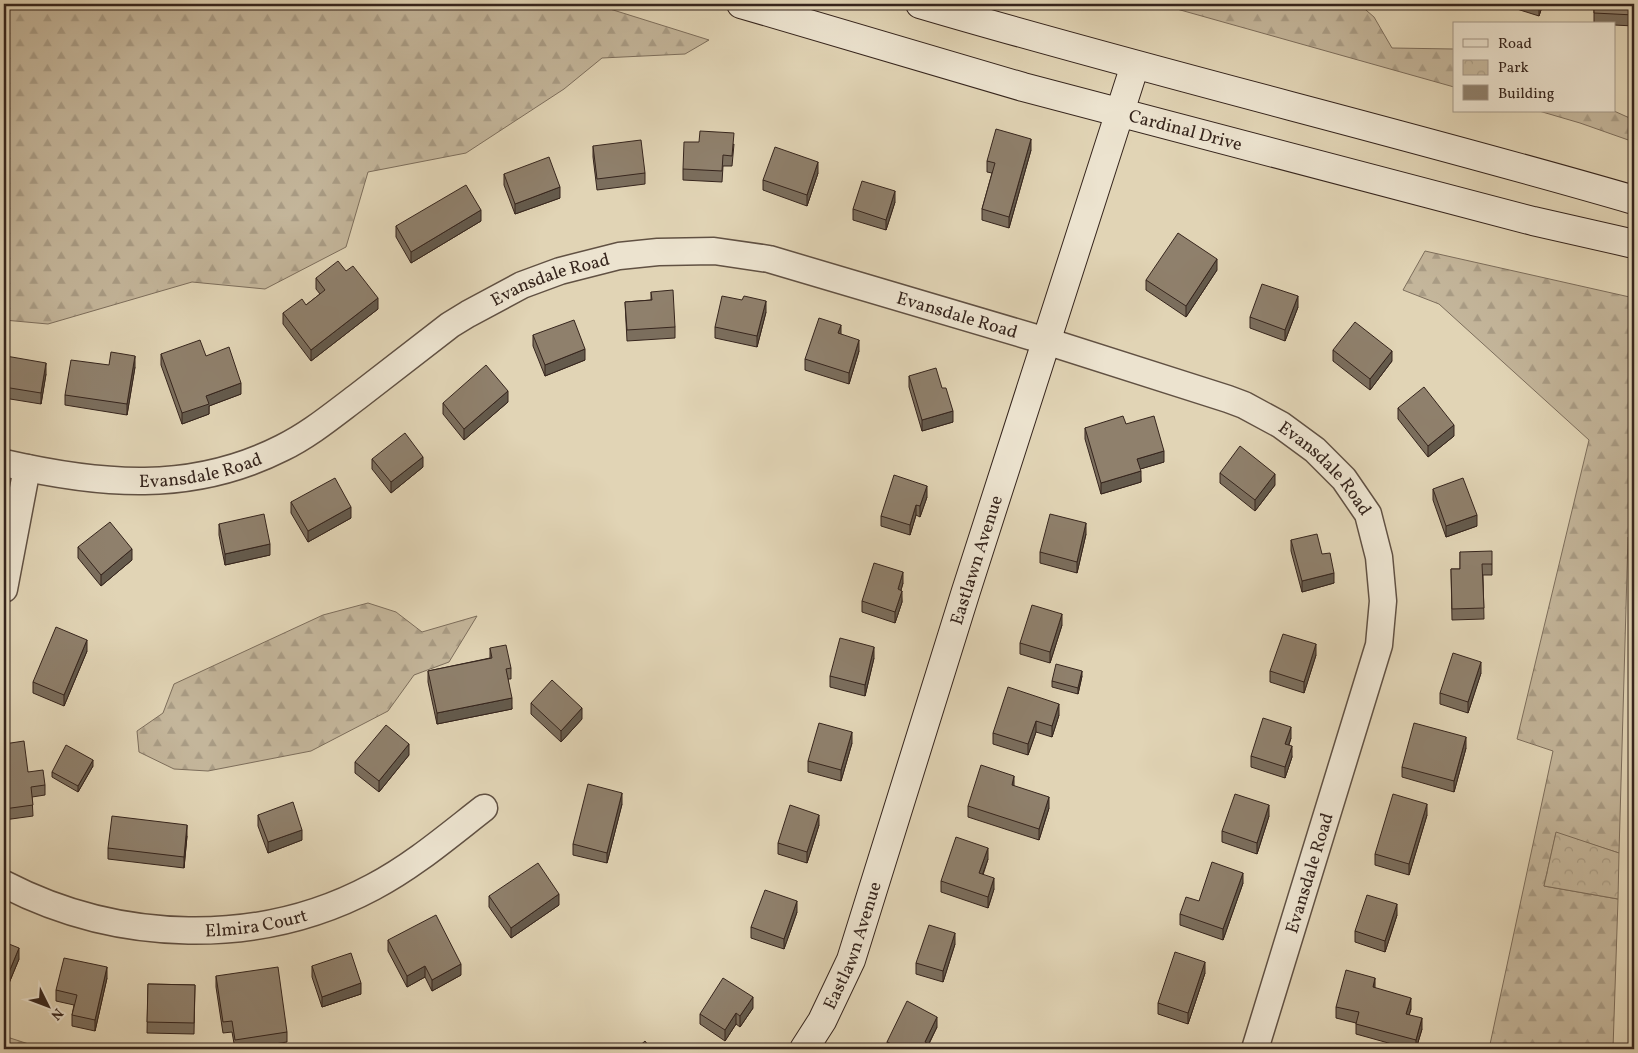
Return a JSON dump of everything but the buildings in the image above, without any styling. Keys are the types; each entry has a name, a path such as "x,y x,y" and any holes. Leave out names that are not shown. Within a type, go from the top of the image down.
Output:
{"main road":[{"name":"Cardinal Drive","path":"741,4 1023,87 1533,221 1634,244"},
{"path":"920,4 1135,65 1360,124 1634,200"},
{"name":"Eastlawn Avenue","path":"804,1049 822,1021 851,960 1135,65"}],"street":[{"name":"Evansdale Road","path":"16,466 115,482 160,482 196,477 240,466 282,448 314,430 450,325 522,285 560,271 619,256 658,252 714,251 770,258 1046,342 1244,405 1281,425 1315,450 1344,479 1368,514 1379,557 1383,601 1379,645 1254,1049"},
{"path":"4,589 16,466"},
{"name":"Elmira Court","path":"4,884 45,902 94,918 145,928 194,931 243,928 281,922 328,907 372,888 414,863 484,808"}],"green space":[{"path":"4,4 594,4 709,40 685,54 602,58 564,89 466,153 368,172 346,247 265,289 192,282 48,324 4,320"},
{"path":"1159,4 1359,4 1374,17 1392,48 1453,49 1453,87"},
{"path":"1542,112 1616,112 1634,120 1634,142"},
{"path":"1425,251 1634,298 1634,536 1628,537 1619,853 1556,833 1544,886 1618,899 1613,1049 1489,1049 1553,751 1517,739 1589,440 1439,304 1403,290"},
{"path":"368,603 396,612 422,632 477,616 449,662 414,675 388,711 311,751 208,771 174,769 139,752 137,731 163,713 174,684 323,615"},
{"path":"1556,832 1619,853 1618,899 1544,886"},
{"path":"4,1036 44,1049 4,1049"}]}
